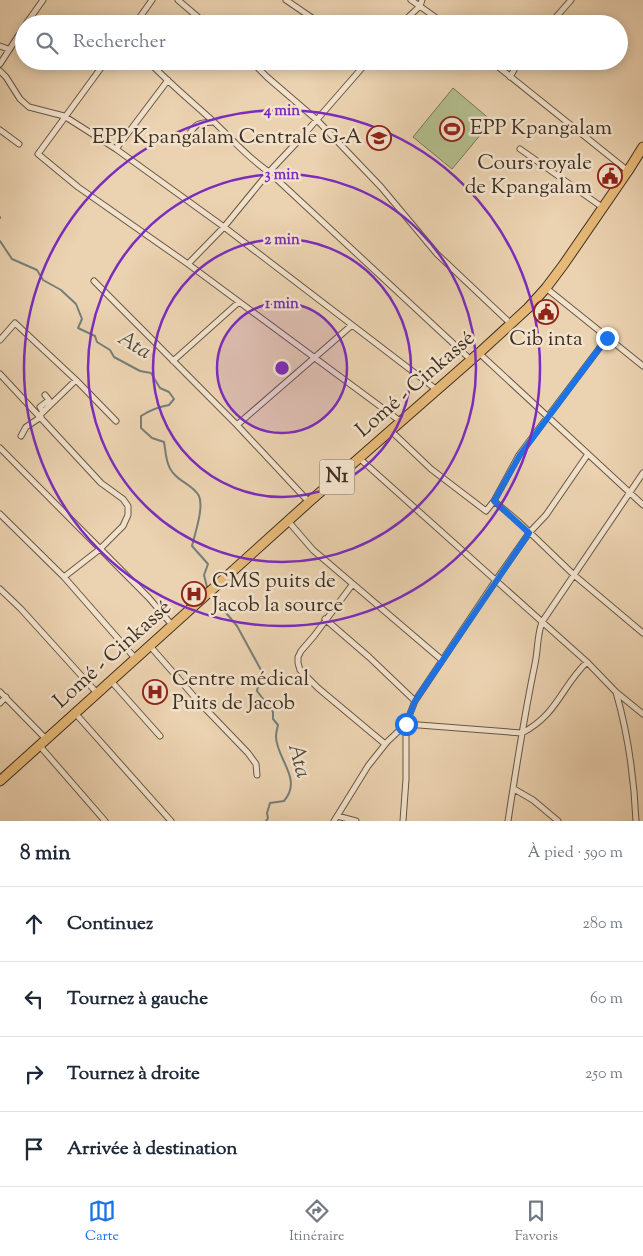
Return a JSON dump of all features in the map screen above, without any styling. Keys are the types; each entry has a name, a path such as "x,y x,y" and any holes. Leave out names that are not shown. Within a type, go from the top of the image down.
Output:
{"highway":[{"name":"Lomé - Cinkassé","path":"0,781 309,502 511,324 546,288 643,147"}],"street":[{"path":"32,15 43,0"},
{"path":"141,15 152,0"},
{"path":"178,0 196,15"},
{"path":"286,0 308,15"},
{"path":"412,0 432,15"},
{"path":"410,15 420,6 422,0"},
{"path":"558,15 571,0"},
{"path":"0,64 15,39"},
{"path":"0,46 8,49"},
{"path":"99,70 38,154 78,187 188,264 400,421"},
{"path":"157,70 471,360"},
{"path":"259,70 317,120 381,187 438,254 511,324"},
{"path":"188,264 224,227 269,172 360,70"},
{"path":"501,70 628,171"},
{"path":"510,77 514,70"},
{"path":"0,71 20,99 29,107 42,112 64,116 116,149 224,227 437,390"},
{"path":"116,149 168,80"},
{"path":"188,136 197,124 213,122"},
{"path":"0,130 19,144"},
{"path":"520,149 602,207"},
{"path":"94,281 237,425 309,502"},
{"path":"546,288 643,366"},
{"path":"173,361 239,302"},
{"path":"0,340 15,323 76,380 116,421"},
{"path":"237,425 352,325"},
{"path":"390,430 431,469 486,512 520,455 607,338"},
{"path":"479,353 643,505"},
{"path":"0,374 41,415 101,483 123,499 128,506 128,515 123,526 100,549 64,578"},
{"path":"21,436 26,427 41,415 76,380"},
{"path":"41,415 40,408 49,400 45,395"},
{"path":"0,448 149,598 172,625"},
{"path":"404,821 406,724 415,701 496,580 529,533 546,515 588,454"},
{"path":"359,458 587,662 616,692 643,714"},
{"path":"508,821 536,656 538,633 542,622 643,473"},
{"path":"494,501 574,575 643,632"},
{"path":"0,514 64,578 136,658"},
{"path":"288,521 313,550 442,660"},
{"path":"352,585 314,636 301,650 298,657 300,670 318,688 385,744"},
{"path":"0,589 21,609 97,693"},
{"path":"325,619 369,656 415,701"},
{"path":"150,646 198,701 248,753 256,764 257,775"},
{"path":"356,821 336,818 368,766 385,744 406,724 522,733 535,726 552,711 580,669 587,662"},
{"path":"111,681 160,736"},
{"path":"0,692 43,742 105,821"},
{"path":"616,692 628,740 636,821"},
{"path":"0,703 6,698"},
{"path":"75,713 172,821"},
{"path":"514,790 532,800 558,821"}],"green space":[{"name":"EPP Kpangalam","path":"453,88 492,121 452,169 413,137"}],"waterway":[{"name":"Ata","path":"0,241 12,259 37,270 43,280 61,290 76,304 82,319 78,328 95,336 97,342 110,350 114,357 140,371 151,373 160,388 169,392 174,399 169,405 154,409 141,416 141,428 152,438 164,442 167,460 172,472 194,489 199,496 200,514 192,546 208,564 204,575 207,587"},
{"name":"Ata","path":"212,596 237,626 261,670 257,691 273,712 273,719 278,725 276,732 277,745 288,769 291,785 284,801 270,803 266,821"}],"place":[{"name":"EPP Kpangalam","path":"452,129"},
{"name":"EPP Kpangalam Centrale G-A","path":"379,138"},
{"name":"Cours royale de Kpangalam","path":"610,176"},
{"name":"Cib inta","path":"546,312"},
{"name":"CMS puits de Jacob la source","path":"194,594"},
{"name":"Centre médical Puits de Jacob","path":"155,692"}],"route":[{"path":"406,724 415,701 529,533 494,501 520,455 607,338"}]}
